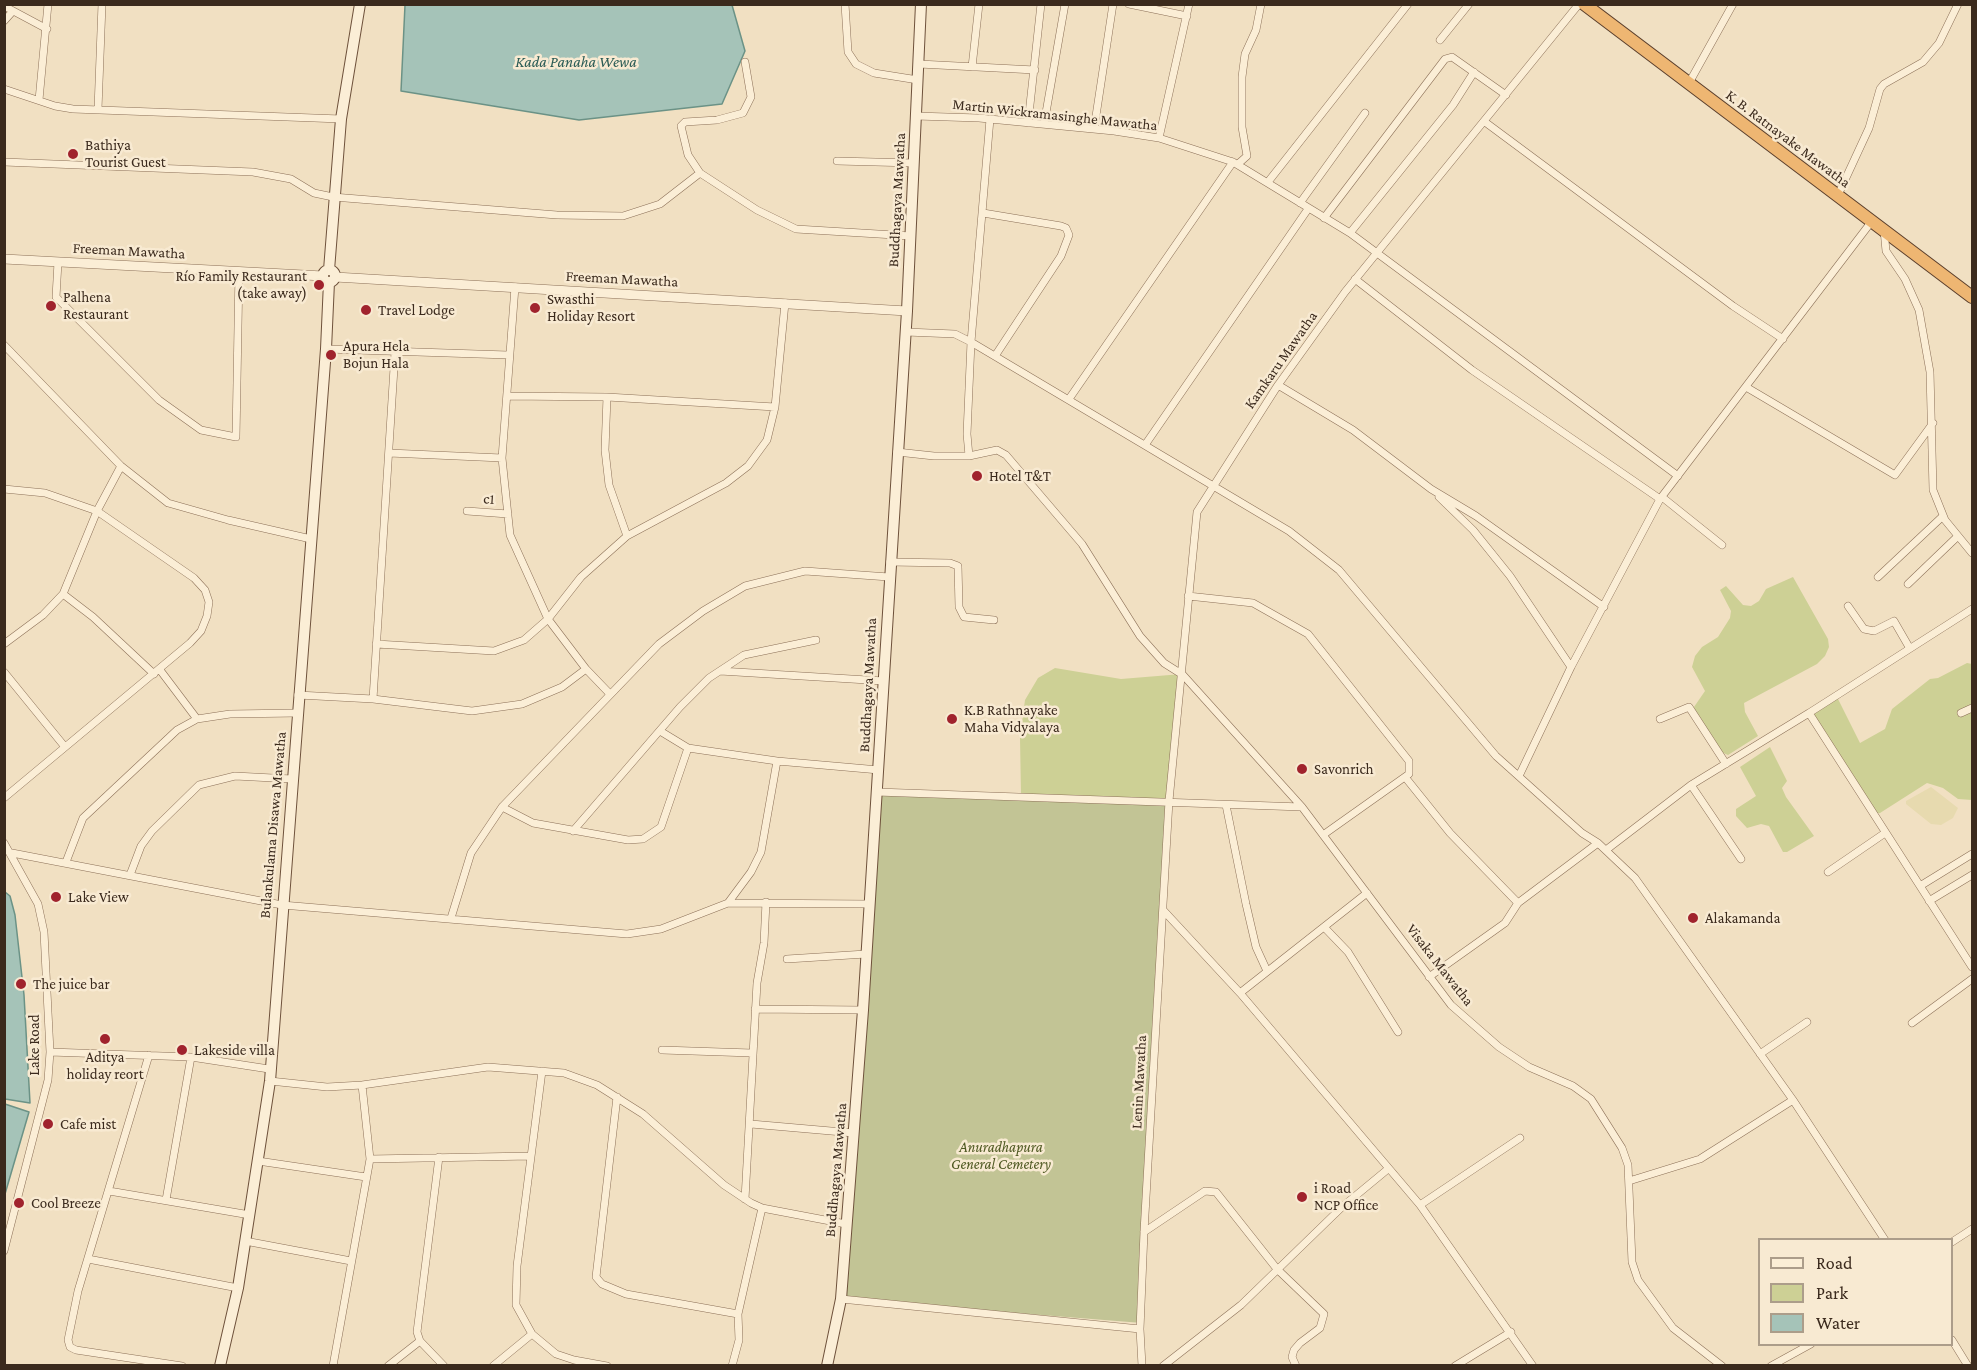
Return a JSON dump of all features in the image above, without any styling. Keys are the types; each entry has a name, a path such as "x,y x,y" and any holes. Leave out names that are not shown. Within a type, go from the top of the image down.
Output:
{"highway":[{"name":"K. B. Ratnayake Mawatha","path":"1584,4 1972,297"}],"main road":[{"name":"Bulankulama Disawa Mawatha","path":"220,1365 250,1215 269,1075 326,349 333,197 341,119 360,4"},
{"name":"Buddhagaya Mawatha","path":"827,1365 841,1299 863,1010 906,332 921,4"}],"street":[{"path":"39,100 48,4"},
{"path":"98,109 102,4"},
{"path":"845,4 848,52 856,64 874,73 918,80"},
{"path":"972,67 979,4"},
{"path":"1028,123 1041,4"},
{"path":"1044,124 1065,4"},
{"path":"1094,129 1113,4"},
{"path":"1130,4 1186,16"},
{"path":"1159,138 1189,4"},
{"path":"1069,399 1236,163 1247,156 1242,127 1242,77 1245,54 1256,30 1261,4"},
{"path":"1268,182 1408,4"},
{"path":"1440,40 1469,4"},
{"name":"Kamkaru Mawatha","path":"1169,801 1197,512 1211,485 1278,385 1356,279 1579,4"},
{"path":"1689,83 1733,4"},
{"path":"1838,195 1869,128 1880,89 1884,84 1923,62 1939,43 1958,4"},
{"path":"4,6 47,29"},
{"path":"4,21 13,11"},
{"path":"1324,219 1445,59 1452,57 1506,95"},
{"path":"745,62 751,97 742,113 717,120 685,122 681,126 688,155 700,173 757,210 796,229 910,236"},
{"path":"918,64 1035,70"},
{"path":"1350,233 1453,105 1474,72"},
{"path":"4,89 63,108 341,119"},
{"path":"1300,203 1365,113"},
{"name":"Martin Wickramasinghe Mawatha","path":"916,116 990,119 1159,138 1236,163 1350,233 1376,255 1678,476"},
{"path":"969,456 967,434 971,342 990,119"},
{"path":"1485,122 1732,306 1784,339"},
{"path":"837,161 914,163"},
{"path":"4,162 254,172 291,179 314,193 333,197 557,215 623,216 660,204 700,173"},
{"path":"1145,445 1308,209"},
{"path":"983,213 1061,226 1066,228 1069,235 1061,256 995,356"},
{"path":"1519,776 1571,667 1661,498 1784,339 1872,220"},
{"path":"1884,230 1886,251 1905,279 1919,310 1930,372 1933,490 1944,516 1972,553"},
{"name":"Freeman Mawatha","path":"4,259 907,311"},
{"path":"58,262 56,297 159,400 201,430 237,437 239,272"},
{"path":"1356,279 1472,370 1661,498 1722,545"},
{"path":"515,287 508,355 502,458 510,535 548,618 586,669 609,693"},
{"path":"376,644 494,651 524,640 548,618 581,577 627,536 726,483 748,466 767,440 775,407 785,303"},
{"path":"906,332 955,334 971,342 1289,531 1339,570 1472,730 1519,776 1582,833 1599,843 1635,878 1792,1100 1884,1238"},
{"path":"4,345 121,466 168,503 228,520 311,539"},
{"path":"326,349 508,355"},
{"path":"373,699 395,352"},
{"path":"1278,385 1353,430 1431,489 1476,516 1604,607"},
{"path":"1746,387 1894,475 1933,423"},
{"path":"507,396 607,397 775,407"},
{"path":"607,397 605,450 608,474 627,536"},
{"name":"Visaka Mawatha","path":"897,453 969,456 997,450 1006,455 1082,544 1140,636 1164,663 1182,675 1302,807 1451,1005 1499,1047 1529,1067 1573,1086 1591,1099 1622,1148 1629,1165 1632,1262 1638,1280 1673,1328 1722,1365"},
{"path":"388,453 502,458"},
{"path":"4,644 43,615 63,594 97,511 121,466"},
{"path":"4,489 45,493 97,511 194,578 205,590 209,602 201,631 157,672 4,798"},
{"path":"1431,489 1473,530 1510,576 1571,667"},
{"name":"c1","path":"467,511 508,514"},
{"path":"1878,577 1944,516"},
{"path":"1908,584 1958,536"},
{"path":"891,562 950,563 958,566 959,607 964,617 994,620"},
{"path":"450,918 471,854 502,807 609,693 659,644 703,611 745,586 805,571 890,577"},
{"path":"63,594 157,672 197,719"},
{"path":"1188,596 1253,603 1308,634 1409,761 1409,774 1323,835"},
{"path":"1848,606 1864,629 1874,631 1894,621 1910,647"},
{"path":"1606,850 1691,785 1972,609"},
{"path":"573,831 692,694 720,671 744,655 816,640"},
{"path":"298,695 373,699 472,711 522,704 562,687 586,669"},
{"path":"720,671 884,681"},
{"path":"4,672 65,747"},
{"path":"1660,719 1687,705 1726,764"},
{"path":"1961,713 1972,708"},
{"path":"66,862 82,818 177,730 197,719 230,714 297,713"},
{"path":"1809,713 1972,968"},
{"path":"660,731 688,748 777,761 879,770"},
{"path":"502,807 532,824 628,840 644,839 661,826 688,748"},
{"path":"728,903 751,872 761,852 777,761"},
{"path":"130,875 141,846 152,831 198,785 235,776 292,779"},
{"path":"1405,777 1450,833 1518,903"},
{"path":"1691,785 1741,859"},
{"path":"877,792 1302,807"},
{"name":"Lenin Mawatha","path":"1142,1365 1140,1329 1144,1232 1169,801"},
{"path":"1226,805 1256,947 1267,971"},
{"path":"1828,873 1885,833"},
{"name":"Lake Road","path":"4,843 12,853 38,904 44,932 50,1052 48,1080 4,1251"},
{"path":"1429,977 1505,923 1518,903 1599,843"},
{"path":"12,853 282,905 627,934 661,929 728,903 870,904"},
{"path":"1920,886 1972,854"},
{"path":"1929,901 1972,875"},
{"path":"1240,993 1367,893"},
{"path":"745,1199 751,1124 755,1009 766,902"},
{"path":"1163,910 1240,993 1420,1204 1533,1365"},
{"path":"1324,927 1348,952 1383,1004 1398,1032"},
{"path":"787,959 866,954"},
{"path":"1912,1023 1972,979"},
{"path":"755,1009 863,1010"},
{"path":"1760,1054 1807,1022"},
{"path":"662,1050 752,1053"},
{"path":"50,1052 191,1057 327,1087 362,1085 488,1067 542,1071 581,1078 643,1114 724,1185 745,1199 762,1208 846,1224"},
{"path":"149,1055 78,1291 68,1340 70,1347 76,1350 182,1365"},
{"path":"166,1200 191,1057"},
{"path":"542,1071 514,1294 520,1316 532,1334 556,1354 574,1360 607,1365"},
{"path":"333,1365 370,1159 362,1085"},
{"path":"617,1097 596,1276 602,1284 626,1294 738,1314"},
{"path":"1629,1181 1700,1159 1792,1100"},
{"path":"751,1124 854,1133"},
{"path":"1420,1204 1520,1138"},
{"path":"370,1159 531,1156"},
{"path":"439,1157 418,1320 420,1341 444,1365"},
{"path":"258,1161 366,1177"},
{"path":"1163,1365 1241,1305 1342,1207 1388,1169"},
{"path":"1144,1232 1210,1190 1216,1192 1277,1269 1324,1314 1320,1328 1294,1350 1292,1357 1296,1365"},
{"path":"109,1191 250,1215"},
{"path":"732,1365 739,1340 738,1314 762,1208"},
{"path":"1953,1241 1972,1229"},
{"path":"245,1241 351,1261"},
{"path":"88,1259 237,1288"},
{"path":"841,1299 1140,1329"},
{"path":"1455,1365 1511,1332"},
{"path":"493,1365 532,1334"},
{"path":"388,1365 420,1341"},
{"path":"1953,1342 1968,1365"},
{"path":"1771,1365 1807,1346"}],"shaded area":[{"path":"1931,787 1958,808 1953,818 1941,825 1931,824 1906,804 1906,801"}],"green space":[{"path":"1793,577 1828,639 1829,647 1825,656 1817,664 1744,703 1745,712 1758,736 1728,755 1721,752 1698,720 1694,707 1705,691 1692,667 1695,656 1702,647 1718,637 1730,618 1731,611 1720,590 1726,586 1743,605 1751,606 1759,601 1766,589"},
{"path":"1967,663 1972,664 1972,800 1958,799 1943,788 1927,783 1880,813 1873,814 1807,714 1836,695 1860,743 1885,729 1892,709 1930,679 1938,678"},
{"path":"1055,668 1121,679 1182,674 1171,802 1021,795 1020,738 1025,700 1038,678"},
{"path":"1770,747 1787,781 1782,788 1786,797 1814,836 1787,852 1783,852 1769,826 1761,824 1747,828 1736,816 1736,809 1756,796 1740,767"},
{"name":"Anuradhapura General Cemetery","path":"877,792 1171,802 1142,1323 841,1299"}],"water":[{"name":"Kada Panaha Wewa","path":"405,5 732,5 745,51 722,104 579,120 401,91"},
{"path":"5,892 10,896 15,915 24,995 30,1103 5,1099"},
{"path":"4,1104 29,1112 5,1194"}],"place":[{"name":"Bathiya Tourist Guest","path":"73,154"},
{"name":"Río Family Restaurant (take away)","path":"319,285"},
{"name":"Palhena Restaurant","path":"51,306"},
{"name":"Swasthi Holiday Resort","path":"535,308"},
{"name":"Travel Lodge","path":"366,310"},
{"name":"Apura Hela Bojun Hala","path":"331,355"},
{"name":"Hotel T&T","path":"977,476"},
{"name":"K.B Rathnayake Maha Vidyalaya","path":"952,719"},
{"name":"Savonrich","path":"1302,769"},
{"name":"Lake View","path":"56,897"},
{"name":"Alakamanda","path":"1693,918"},
{"name":"The juice bar","path":"21,984"},
{"name":"Aditya holiday reort","path":"105,1039"},
{"name":"Lakeside villa","path":"182,1050"},
{"name":"Cafe mist","path":"48,1124"},
{"name":"i Road NCP Office","path":"1302,1197"},
{"name":"Cool Breeze","path":"19,1203"}]}
